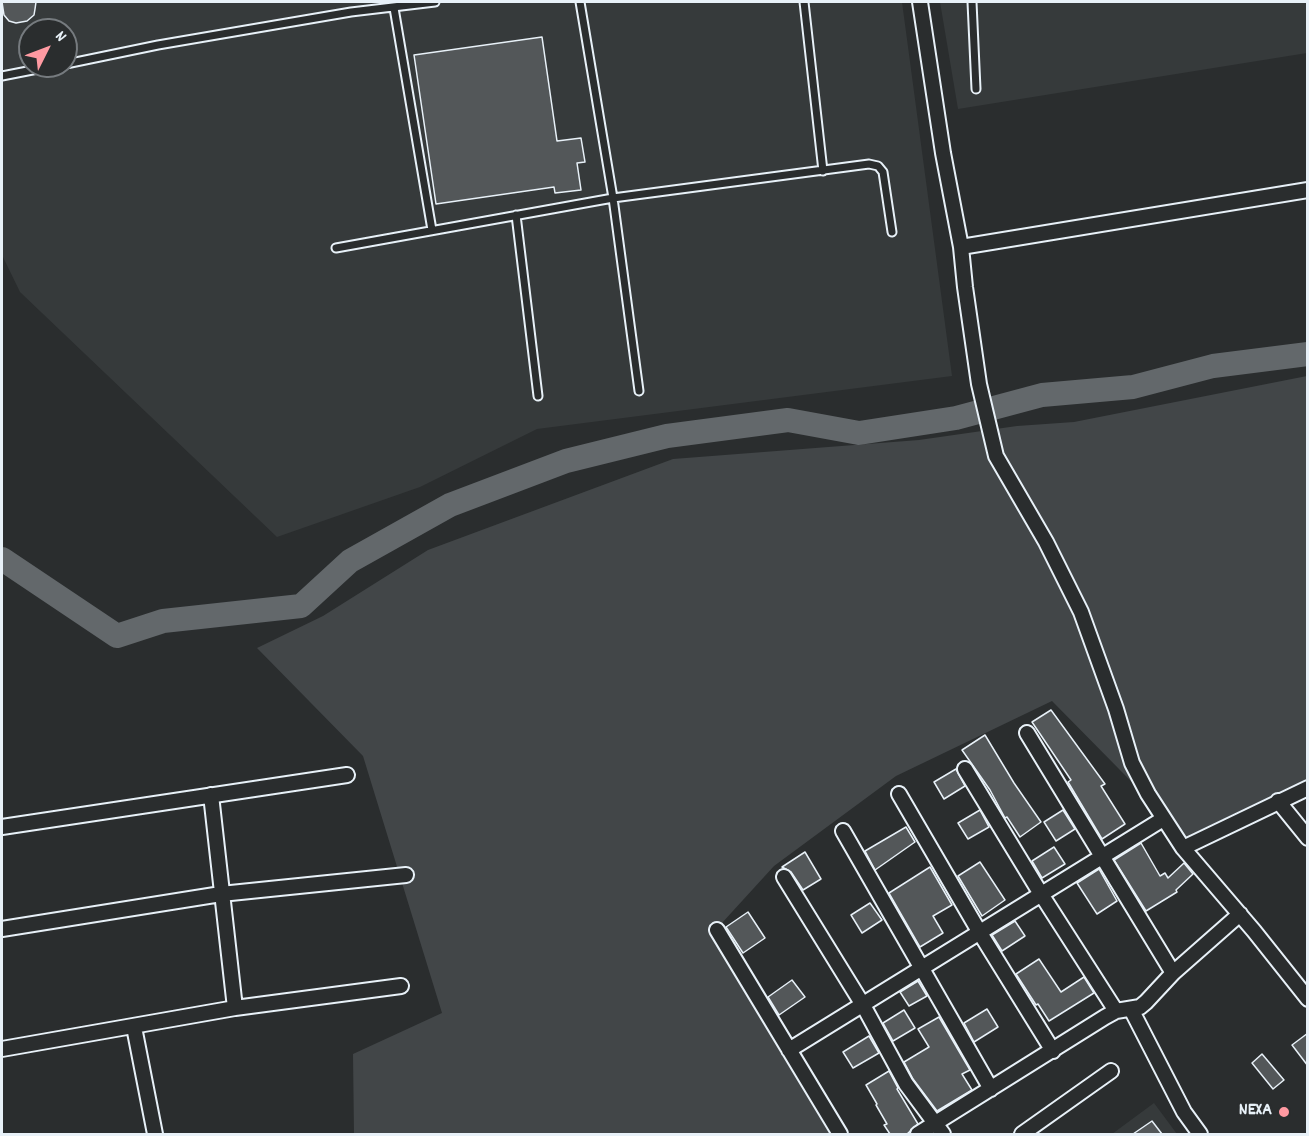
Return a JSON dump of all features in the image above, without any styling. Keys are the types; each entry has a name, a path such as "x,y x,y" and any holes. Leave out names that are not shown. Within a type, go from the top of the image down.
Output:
{"street":[{"path":"920,2 943,153 961,247 964,288 979,384 996,456 1046,543 1081,612 1116,709 1132,763 1163,819 1183,848 1240,914 1308,999"},
{"path":"961,247 1308,190"},
{"path":"1027,733 1173,973"},
{"path":"965,769 1116,1011"},
{"path":"2,827 347,775"},
{"path":"1183,848 1308,788"},
{"path":"899,794 980,933 1053,1051"},
{"path":"211,795 234,1008"},
{"path":"1278,801 1308,838"},
{"path":"789,1050 1163,819"},
{"path":"843,831 991,1089"},
{"path":"2,929 221,894 406,874"},
{"path":"784,877 863,1005 906,1084 938,1129"},
{"path":"918,1134 938,1129 991,1089 1116,1011 1140,1007 1173,973 1240,914"},
{"path":"717,930 840,1134"},
{"path":"2,1049 234,1008 401,986"},
{"path":"1131,1009 1184,1112 1200,1134"},
{"path":"134,1027 155,1134"},
{"path":"1022,1134 1111,1071"}],"lane":[{"path":"78,62 158,45 351,12 435,2"},
{"path":"580,2 613,198 639,391"},
{"path":"804,2 823,171"},
{"path":"972,2 976,89"},
{"path":"394,8 432,230"},
{"path":"2,76 18,73"},
{"path":"336,248 613,198 869,164 878,166 883,172 892,232"},
{"path":"516,215 538,396"}],"shaded area":[{"path":"2,2 902,2 952,376 537,429 420,487 277,537 20,292 2,255"},
{"path":"940,2 1307,2 1307,53 958,109"},
{"path":"1307,376 1307,779 1186,837 1052,701 896,776 774,866 711,935 830,1134 354,1134 353,1054 442,1013 363,756 257,648 323,616 428,550 673,459 919,440 1017,426 1074,422"},
{"path":"1154,1103 1177,1134 1112,1134"}],"building":[{"path":"2,2 36,2 34,15 30,18 18,18 16,23 9,21 4,15"},
{"path":"542,37 557,141 581,138 585,162 577,163 581,190 555,193 554,187 436,204 414,55"},
{"path":"1051,710 1105,784 1101,786 1125,824 1102,839 1068,782 1071,780 1032,722"},
{"path":"985,735 1041,822 1020,837 1007,817 1005,818 990,790 962,750"},
{"path":"956,769 965,786 944,799 934,782"},
{"path":"980,810 989,827 968,839 958,823"},
{"path":"1063,810 1075,829 1056,841 1044,822"},
{"path":"906,827 915,842 875,870 865,851"},
{"path":"1141,843 1160,876 1165,873 1168,878 1184,863 1193,874 1176,890 1177,892 1146,911 1114,860"},
{"path":"1054,847 1065,864 1042,878 1032,861"},
{"path":"805,852 821,879 803,890 791,872 782,867"},
{"path":"980,862 1005,900 982,916 958,876"},
{"path":"930,867 952,905 933,916 943,933 920,947 889,893"},
{"path":"1099,869 1117,901 1097,914 1077,883"},
{"path":"870,903 882,920 862,933 851,915"},
{"path":"748,912 765,938 743,953 726,927"},
{"path":"1015,921 1025,936 1002,951 992,935"},
{"path":"1039,959 1061,992 1084,977 1094,993 1049,1021 1016,974"},
{"path":"792,980 805,997 779,1015 768,997"},
{"path":"918,981 927,996 909,1006 900,992"},
{"path":"987,1009 998,1027 974,1042 964,1023"},
{"path":"904,1010 915,1028 893,1041 883,1023"},
{"path":"939,1017 970,1070 962,1074 972,1090 937,1111 913,1079 904,1062 929,1047 918,1029"},
{"path":"1308,1033 1308,1066 1292,1045"},
{"path":"869,1036 879,1053 853,1068 843,1052"},
{"path":"1262,1054 1284,1080 1273,1089 1252,1063"},
{"path":"889,1071 918,1124 907,1134 890,1134 866,1085"},
{"path":"1152,1121 1162,1134 1133,1134"}],"waterway":[{"path":"2,559 117,636 163,621 301,606 350,561 450,505 566,461 667,436 788,420 859,433 956,418 1042,395 1133,387 1213,366 1308,354"}],"place":[{"name":"NEXA","path":"1284,1112"}]}
